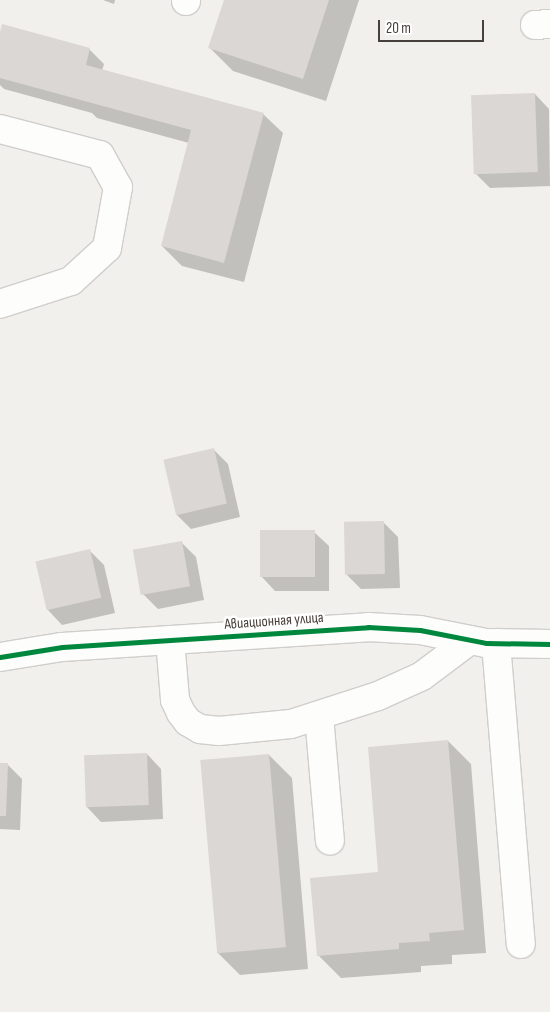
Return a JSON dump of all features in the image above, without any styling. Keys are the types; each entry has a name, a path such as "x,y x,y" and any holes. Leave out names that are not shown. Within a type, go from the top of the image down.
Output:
{"street":[{"path":"0,128 100,155 118,187 107,248 71,281 0,304"},
{"name":"Авиационная улица","path":"0,657 62,647 368,627 420,630 483,642 550,644"},
{"path":"170,640 175,700 188,722 200,729 219,731 274,727 319,716 403,687 483,642 522,944"},
{"path":"319,716 330,841"}],"building":[{"path":"224,0 329,0 303,79 208,48"},
{"path":"2,24 90,48 86,65 264,113 224,263 161,246 191,130 0,78 0,32"},
{"path":"535,93 538,172 474,174 471,95"},
{"path":"214,448 227,504 176,515 163,460"},
{"path":"384,521 385,574 345,575 344,522"},
{"path":"260,530 315,530 315,577 260,577"},
{"path":"182,541 190,586 141,595 133,550"},
{"path":"90,549 101,598 47,610 35,562"},
{"path":"448,740 464,930 429,933 430,941 399,943 399,949 317,956 310,878 378,872 368,747"},
{"path":"147,753 149,805 86,807 84,755"},
{"path":"269,754 286,947 217,953 200,760"},
{"path":"0,763 8,763 6,816 0,816"}],"cycle path":[{"path":"0,657 62,647 368,627 420,630 486,643 550,644"}]}
